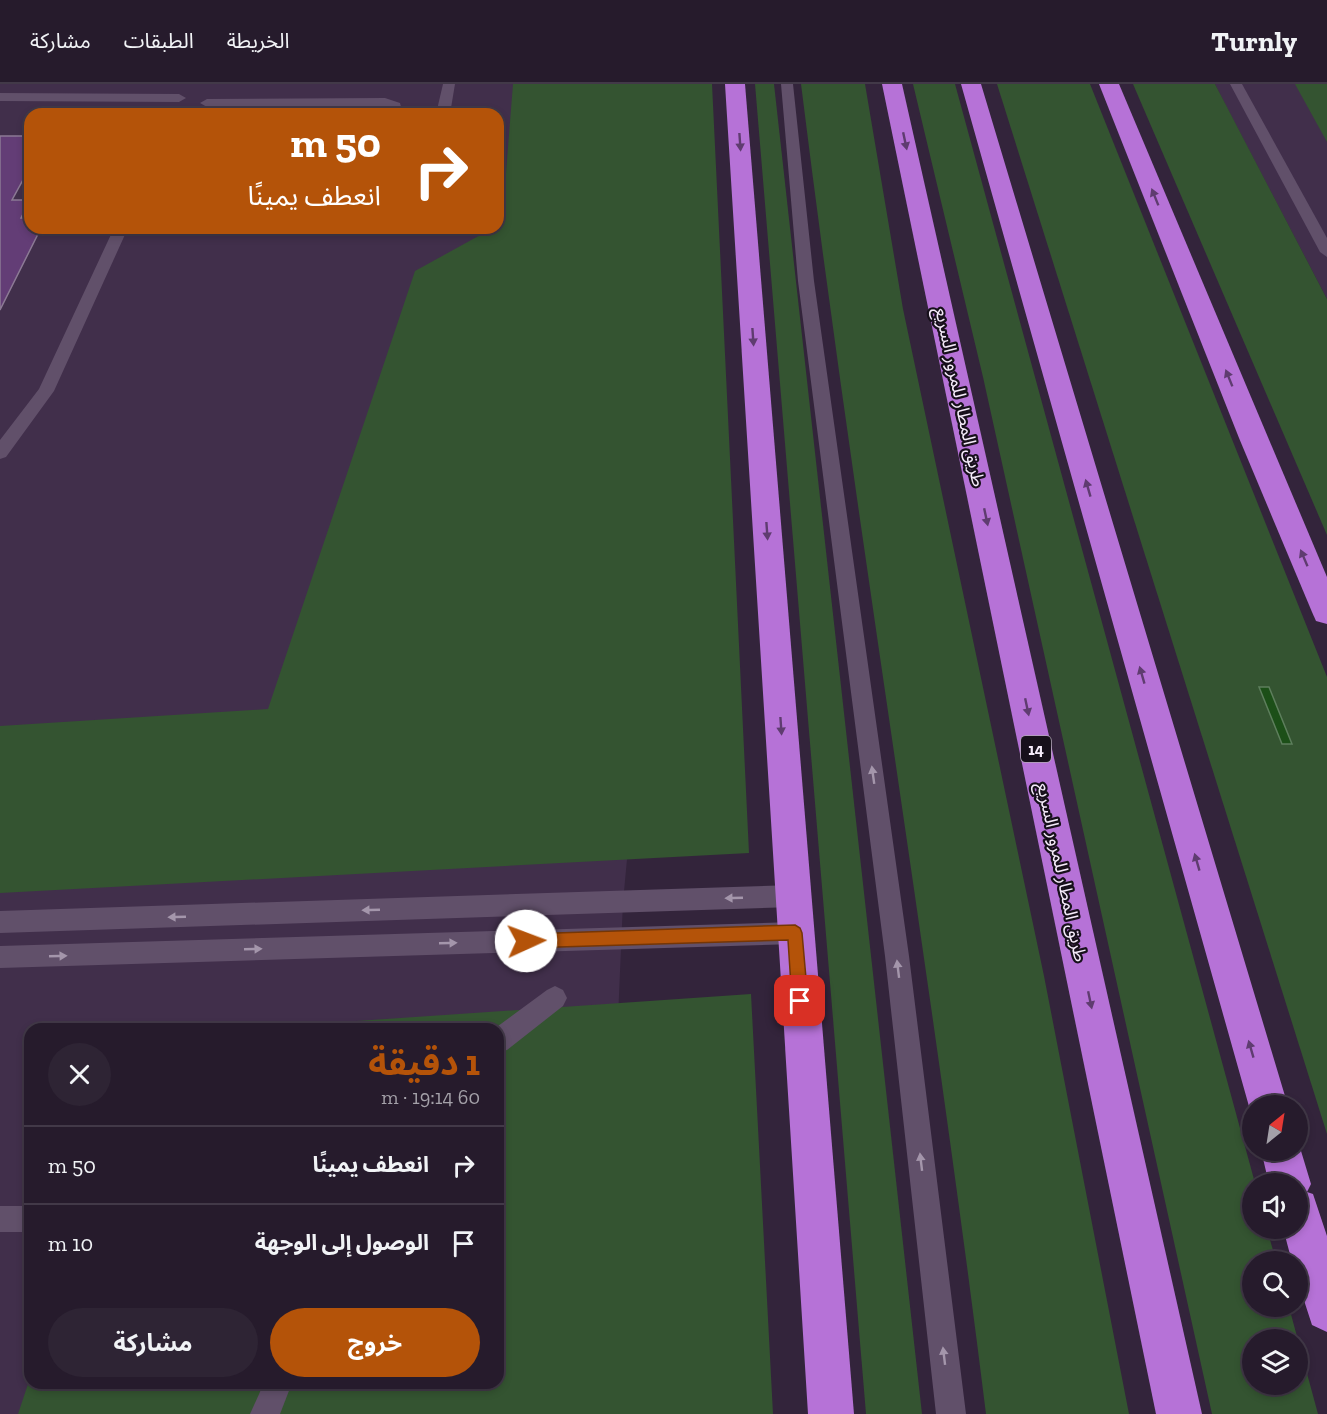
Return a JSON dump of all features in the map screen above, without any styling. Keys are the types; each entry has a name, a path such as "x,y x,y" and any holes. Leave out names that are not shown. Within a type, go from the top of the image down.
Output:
{"highway":[{"path":"735,84 831,1414"},
{"name":"طريق المطار للمرور السريع","path":"892,84 1179,1414"},
{"path":"971,84 1265,1095"},
{"path":"1109,84 1253,438 1327,612"},
{"path":"1307,1239 1327,1310"}],"lane":[{"path":"175,108 185,84"},
{"path":"444,108 449,84"},
{"path":"787,84 806,281 897,956 951,1414"},
{"path":"1236,84 1327,252"},
{"path":"0,97 179,98"},
{"path":"207,104 270,98 385,102 395,108"},
{"path":"114,108 118,99"},
{"path":"0,453 46,391 118,234"},
{"path":"0,922 793,896"},
{"path":"0,957 795,933"},
{"path":"504,1036 555,998"},
{"path":"0,1219 24,1219"},
{"path":"265,1414 275,1389"}],"shaded area":[{"path":"0,84 635,84 638,742 623,902 601,1414 0,1414"},
{"path":"513,84 712,84 749,853 0,893 0,726 268,709 415,271 482,234 504,234 504,198"},
{"path":"755,84 774,84 922,1414 866,1414"},
{"path":"801,84 865,84 903,309 1044,976 1129,1414 986,1414 942,1081 845,417"},
{"path":"913,84 955,84 1242,1135 1242,1161 1249,1161 1252,1173 1242,1173 1242,1239 1270,1239 1273,1251 1242,1251 1242,1317 1292,1317 1295,1329 1242,1329 1242,1395 1308,1395 1308,1377 1318,1414 1212,1414 983,377"},
{"path":"997,84 1090,84 1327,677 1327,1134"},
{"path":"1133,84 1215,84 1327,299 1327,535"},
{"path":"1215,84 1327,84 1327,299 1226,106"},
{"path":"1295,84 1327,84 1327,142"},
{"path":"1259,687 1269,687 1292,744 1282,744"},
{"path":"751,994 773,1414 18,1414 26,1389 504,1389 504,1023 328,1023"}],"building":[{"path":"0,136 24,136 24,178 12,200 24,200 24,212 21,218 24,218 24,234 38,234 0,310"}],"route":[{"path":"526,941 795,933 800,1001"}]}
